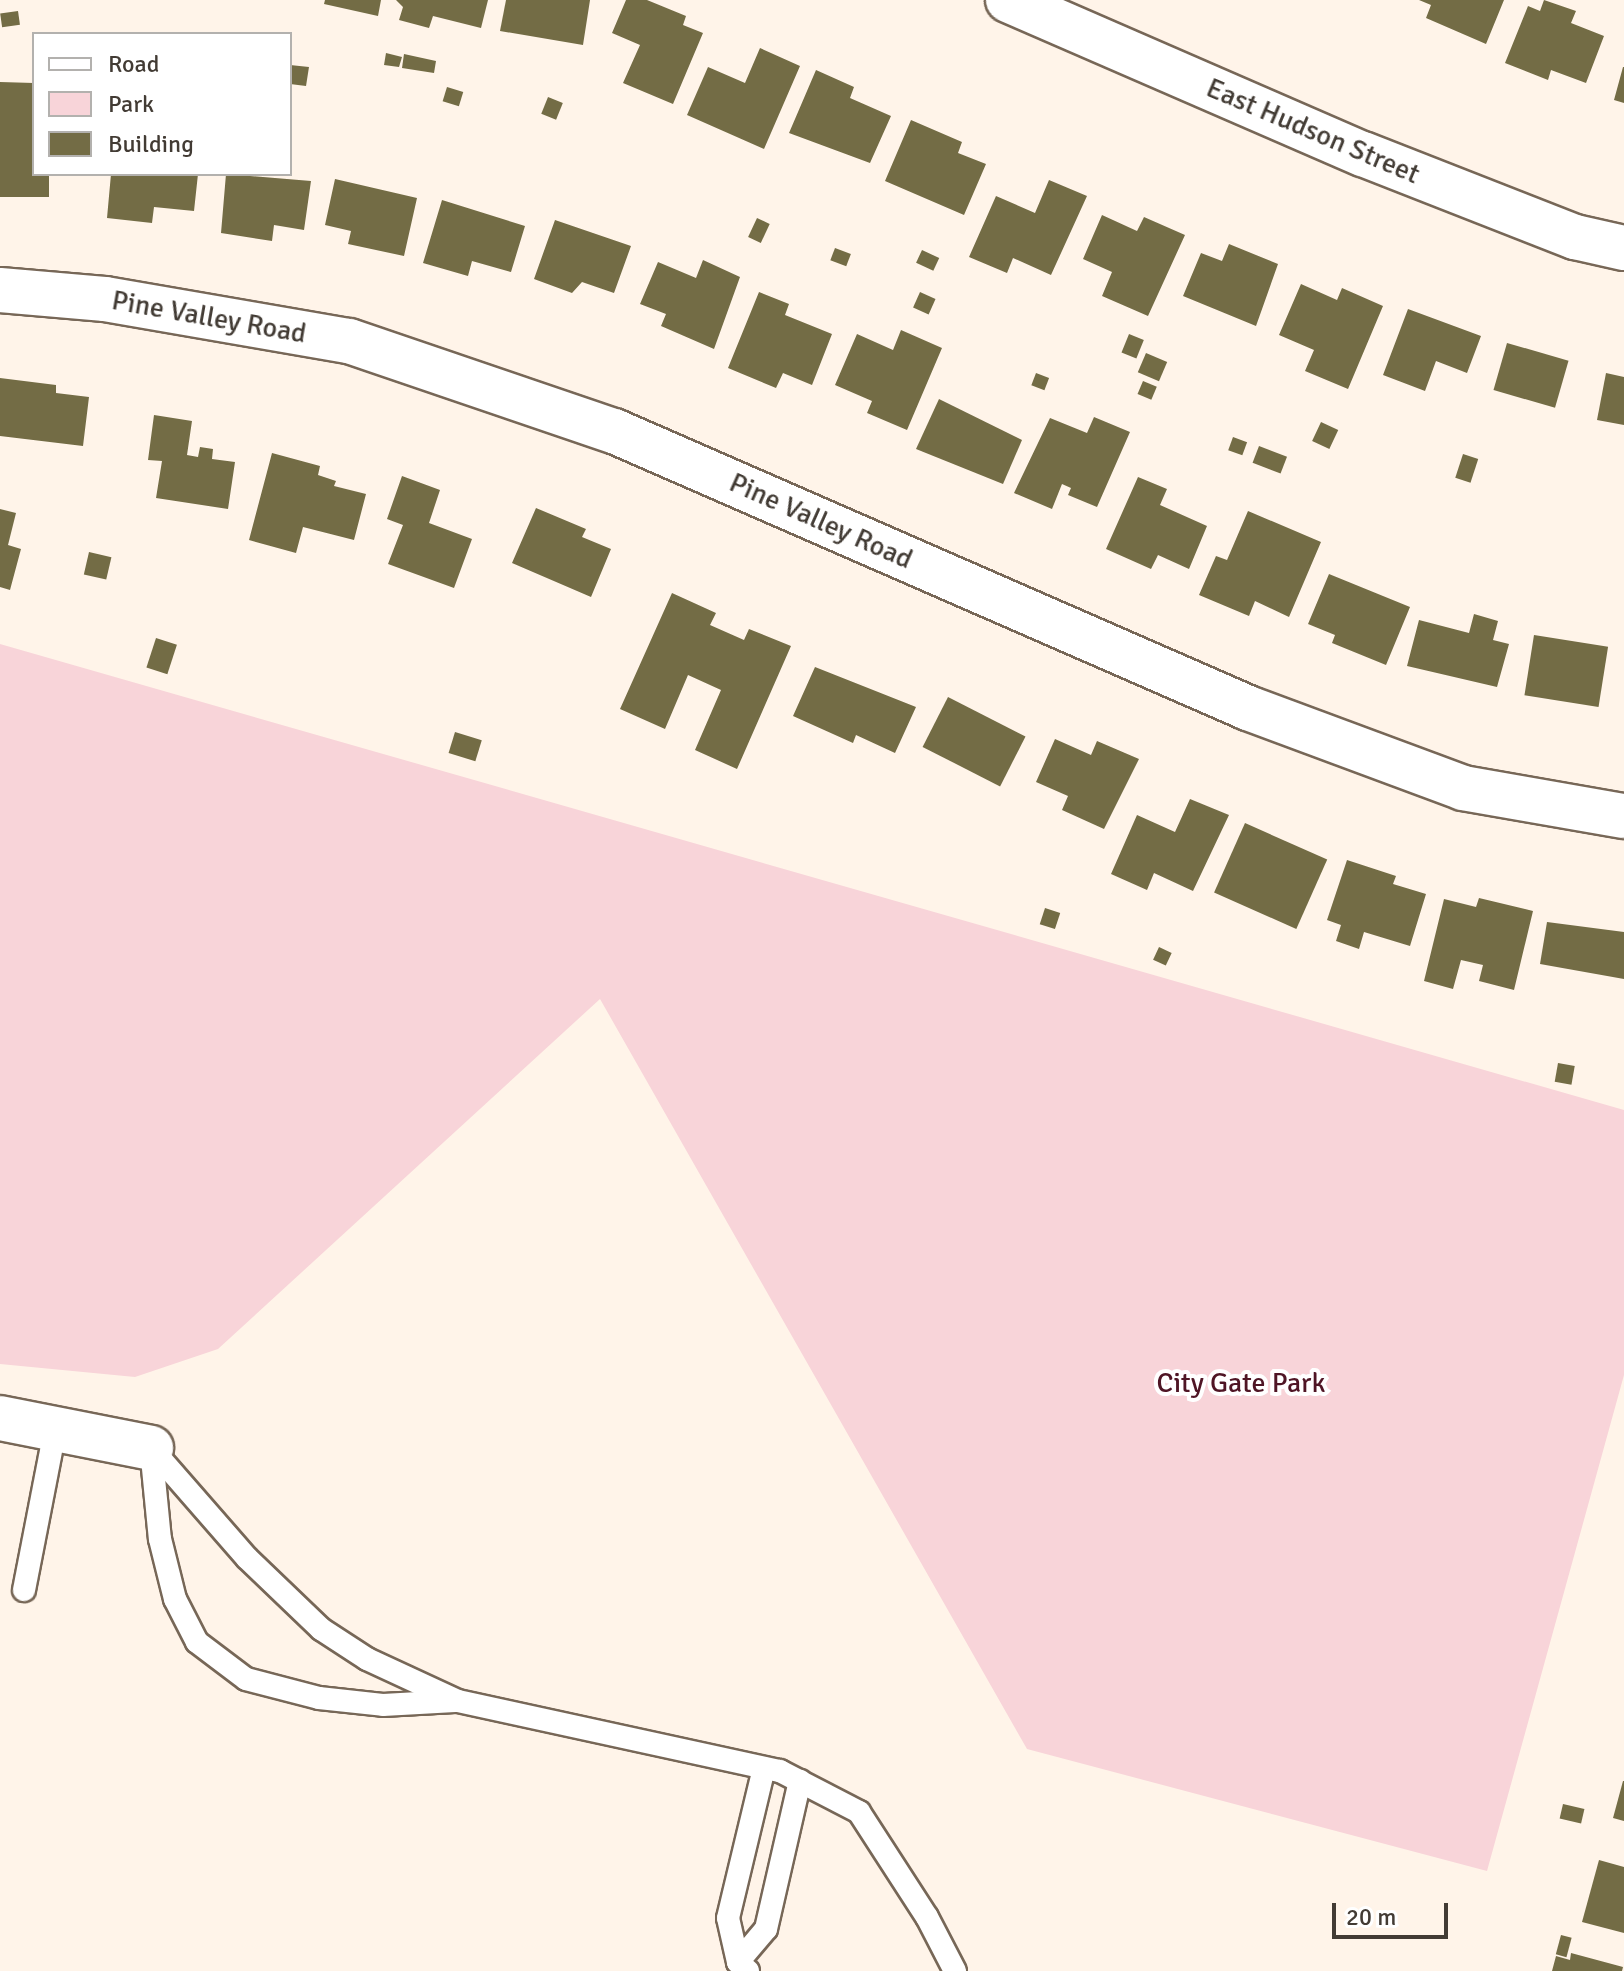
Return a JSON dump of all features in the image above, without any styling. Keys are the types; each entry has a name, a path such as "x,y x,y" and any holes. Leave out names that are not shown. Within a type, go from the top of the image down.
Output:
{"street":[{"name":"East Hudson Street","path":"1008,0 1363,154 1575,237 1624,248"},
{"name":"Pine Valley Road","path":"0,290 105,299 349,341 614,431 1248,708 1449,783 1624,816"},
{"path":"0,1418 151,1448"}],"lane":[{"path":"24,1590 55,1431"},
{"path":"151,1448 160,1539 175,1599 197,1642 246,1679 319,1698 383,1705 458,1701"},
{"path":"151,1448 247,1558 321,1629 367,1659 458,1701 764,1768 800,1781 859,1812 927,1917 955,1971"},
{"path":"743,1967 728,1918 764,1768"},
{"path":"743,1967 766,1929 800,1781"}],"green space":[{"name":"City Gate Park","path":"0,644 1624,1110 1624,1375 1487,1871 1027,1749 600,999 218,1349 135,1377 0,1364"}],"building":[{"path":"325,0 381,0 378,16 324,4"},
{"path":"396,0 488,0 481,28 433,16 429,28 399,20 403,7"},
{"path":"506,0 590,0 583,45 500,31"},
{"path":"626,0 647,0 686,16 683,25 703,33 673,104 623,83 640,45 612,33"},
{"path":"1419,0 1504,0 1486,44 1426,18 1431,5"},
{"path":"1544,0 1576,11 1571,23 1604,36 1586,83 1551,70 1548,80 1505,63 1528,6 1540,11"},
{"path":"18,11 20,25 2,27 0,14"},
{"path":"760,48 800,66 764,149 687,115 708,67 745,83"},
{"path":"386,53 402,57 399,67 384,65"},
{"path":"404,54 436,61 434,73 402,68"},
{"path":"292,65 309,67 306,86 292,84"},
{"path":"1624,67 1624,103 1614,100"},
{"path":"816,70 854,87 850,98 891,116 870,163 789,133"},
{"path":"0,82 32,83 32,176 49,176 49,197 0,197"},
{"path":"447,87 463,92 459,106 443,101"},
{"path":"548,97 563,103 556,120 541,114"},
{"path":"911,120 962,142 958,153 986,164 964,215 885,181"},
{"path":"111,176 198,176 194,211 154,207 152,223 107,218"},
{"path":"226,176 311,181 304,230 274,225 272,241 221,233"},
{"path":"335,179 417,198 404,256 348,244 351,231 325,225"},
{"path":"1049,180 1087,196 1051,275 1013,258 1007,273 969,257 996,196 1035,213"},
{"path":"442,200 525,226 511,272 472,261 468,276 423,263"},
{"path":"1102,215 1137,231 1144,217 1185,235 1148,316 1102,296 1112,272 1083,259"},
{"path":"757,218 770,224 761,243 748,237"},
{"path":"555,220 631,246 614,293 582,282 572,293 534,279"},
{"path":"1229,244 1278,264 1256,326 1183,296 1201,253 1222,261"},
{"path":"835,248 851,254 846,266 830,260"},
{"path":"922,250 939,258 933,271 916,263"},
{"path":"703,260 740,277 714,349 661,326 666,314 640,304 658,262 696,278"},
{"path":"1301,284 1337,300 1342,288 1383,306 1348,389 1305,371 1314,350 1279,335"},
{"path":"759,292 789,304 785,315 832,334 812,385 783,373 776,388 728,368"},
{"path":"920,292 936,299 929,314 913,308"},
{"path":"1408,309 1481,336 1467,373 1436,361 1425,391 1383,375"},
{"path":"901,330 942,348 907,430 867,413 872,401 835,385 857,334 893,350"},
{"path":"1129,334 1144,340 1136,359 1122,353"},
{"path":"1507,343 1569,361 1555,408 1493,390"},
{"path":"1146,353 1167,362 1159,381 1138,372"},
{"path":"1036,373 1049,378 1044,390 1031,385"},
{"path":"1606,373 1624,377 1624,425 1597,420"},
{"path":"0,378 56,385 56,393 89,397 83,446 0,436"},
{"path":"1143,381 1157,387 1151,400 1138,394"},
{"path":"939,399 1022,440 1003,484 916,449"},
{"path":"154,415 192,421 187,455 198,457 200,447 213,449 212,459 235,462 228,509 156,498 162,461 148,460"},
{"path":"1094,417 1130,432 1097,507 1068,495 1071,488 1062,484 1052,509 1014,493 1050,418 1087,433"},
{"path":"1321,422 1338,430 1329,449 1312,441"},
{"path":"1233,437 1247,442 1242,455 1228,450"},
{"path":"1259,446 1287,457 1281,474 1253,463"},
{"path":"272,453 320,466 318,475 336,481 334,486 366,494 354,540 303,527 296,553 249,540"},
{"path":"1463,454 1478,459 1470,483 1455,478"},
{"path":"402,476 440,490 429,523 472,539 454,588 388,564 403,525 387,519"},
{"path":"1138,477 1167,489 1160,505 1207,526 1189,569 1158,555 1151,569 1106,549"},
{"path":"536,508 586,529 582,537 611,549 591,597 512,563"},
{"path":"0,509 16,513 8,545 21,549 10,590 0,587"},
{"path":"1248,511 1321,542 1289,617 1255,601 1249,616 1199,595 1216,556 1227,560"},
{"path":"89,552 111,557 106,580 84,574"},
{"path":"1329,574 1410,607 1386,665 1332,643 1335,635 1308,624"},
{"path":"672,593 716,613 710,625 744,640 749,629 791,646 737,769 695,750 721,690 688,675 665,729 620,709"},
{"path":"1474,614 1498,621 1493,640 1509,644 1497,687 1407,666 1419,620 1469,633"},
{"path":"1534,635 1608,647 1599,707 1524,695"},
{"path":"156,638 177,645 167,674 146,667"},
{"path":"815,667 916,707 895,753 856,735 853,743 793,716"},
{"path":"948,697 1026,736 1000,786 923,747"},
{"path":"455,732 482,740 475,761 449,753"},
{"path":"1055,739 1091,755 1097,741 1139,759 1104,829 1062,810 1068,796 1036,782"},
{"path":"1190,799 1229,815 1193,891 1154,873 1147,890 1111,874 1137,815 1175,832"},
{"path":"1245,823 1327,860 1296,929 1214,892"},
{"path":"1347,860 1396,876 1393,884 1426,894 1410,946 1364,932 1359,949 1336,941 1341,925 1327,920"},
{"path":"1479,898 1533,911 1514,990 1479,981 1483,965 1461,960 1453,989 1424,981 1444,899 1476,907"},
{"path":"1045,908 1060,913 1055,929 1040,924"},
{"path":"1547,922 1624,932 1624,979 1540,964"},
{"path":"1159,947 1172,953 1166,966 1153,960"},
{"path":"1558,1063 1575,1066 1571,1085 1555,1082"},
{"path":"1624,1781 1624,1821 1613,1818"},
{"path":"1563,1804 1584,1809 1581,1824 1560,1819"},
{"path":"1599,1860 1624,1867 1624,1933 1582,1922"},
{"path":"1561,1935 1572,1938 1566,1957 1556,1954"},
{"path":"1571,1953 1623,1967 1622,1971 1552,1971 1556,1956 1570,1960"}]}
